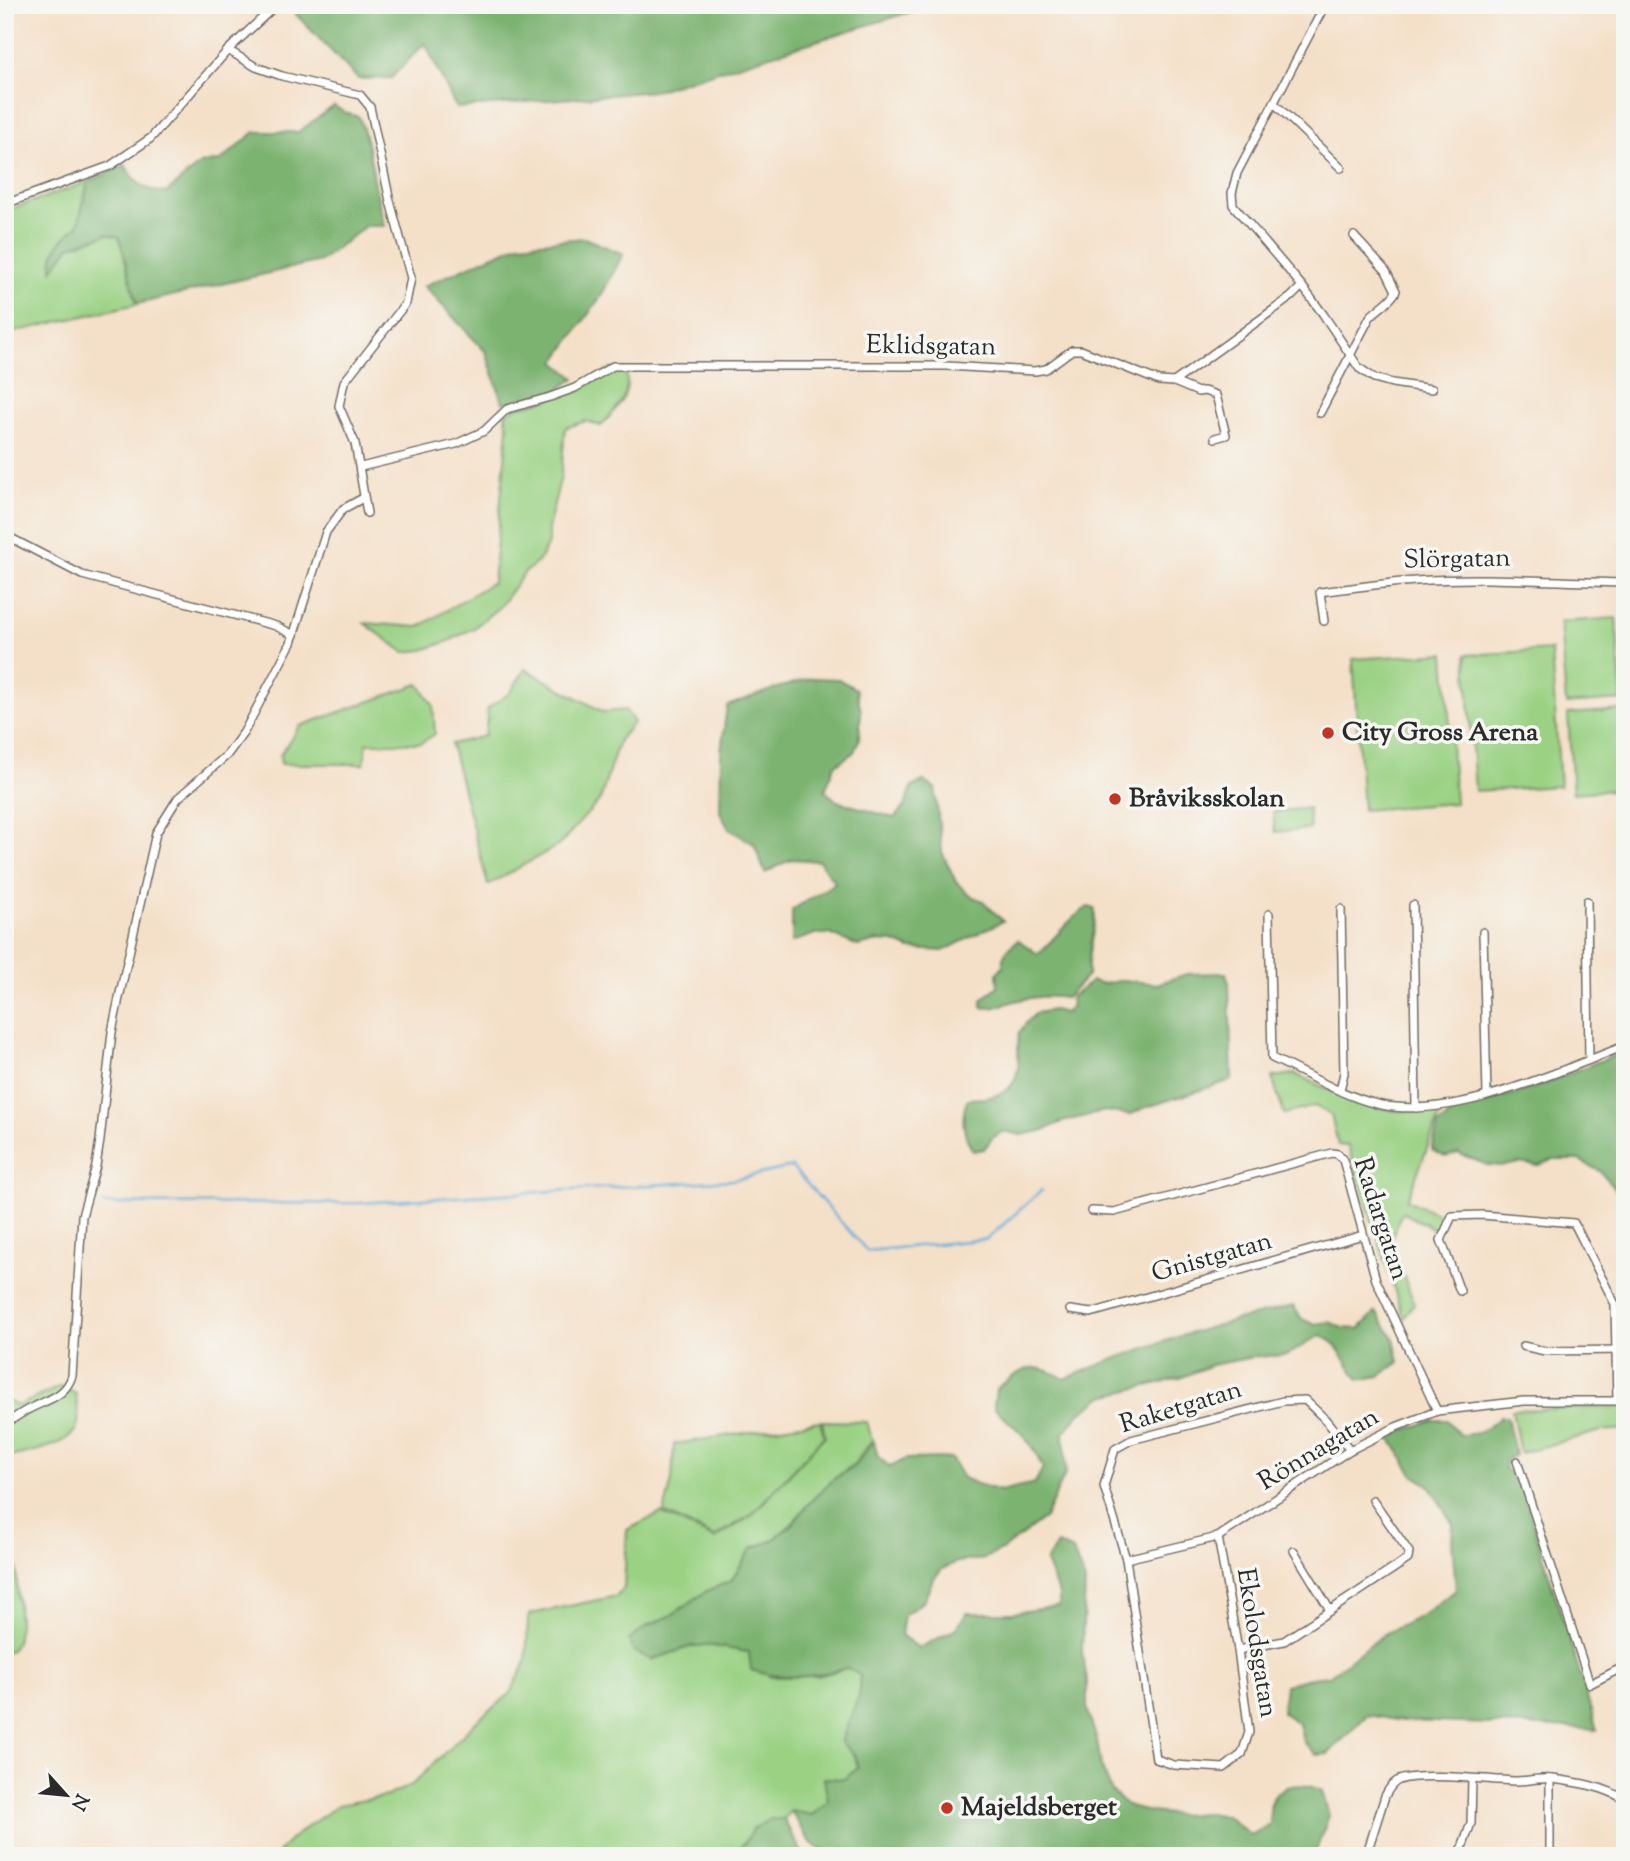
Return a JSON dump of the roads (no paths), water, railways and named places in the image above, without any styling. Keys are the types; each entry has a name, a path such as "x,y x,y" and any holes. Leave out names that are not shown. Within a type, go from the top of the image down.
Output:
{"street":[{"path":"5,204 110,166 151,138 228,50 276,5"},
{"path":"1325,5 1237,173 1232,193 1233,205 1302,286 1359,368 1374,378 1391,383 1432,389"},
{"path":"228,50 256,67 282,76 360,95 370,107 390,201 411,278 407,303 344,382 339,407 355,443 361,467 363,498 368,513"},
{"path":"1274,103 1341,167"},
{"path":"1320,413 1370,317 1381,305 1393,298 1396,291 1386,271 1354,236"},
{"path":"1174,382 1291,297 1302,286"},
{"name":"Eklidsgatan","path":"361,467 456,444 484,431 507,409 563,393 613,366 946,366 1035,371 1046,369 1072,350 1081,350 1158,381 1174,382 1198,392 1216,395 1226,435 1215,438"},
{"path":"5,1424 28,1409 59,1395 69,1385 72,1376 82,1216 96,1166 116,1009 156,833 178,798 227,755 239,740 294,635 326,533 343,509 363,498"},
{"path":"5,535 82,575 222,614 276,626 294,635"},
{"name":"Slörgatan","path":"1324,621 1320,592 1367,585 1418,580 1497,579 1625,583"},
{"path":"1587,901 1589,1060"},
{"path":"1413,905 1416,1108"},
{"path":"1340,1090 1344,1073 1341,909"},
{"path":"1269,914 1272,1058 1340,1090 1378,1104 1416,1108 1445,1105 1555,1074 1625,1046"},
{"path":"1483,932 1487,1095"},
{"name":"Radargatan","path":"1092,1211 1114,1212 1332,1153 1338,1154 1343,1160 1376,1280 1437,1411"},
{"path":"1460,1291 1441,1240 1452,1216 1494,1216 1574,1223 1615,1304 1621,1401"},
{"name":"Gnistgatan","path":"1070,1310 1091,1313 1363,1235"},
{"path":"1522,1346 1545,1351 1625,1350"},
{"name":"Raketgatan","path":"1126,1559 1104,1486 1115,1449 1131,1440 1283,1401 1305,1400 1325,1419 1350,1450"},
{"name":"Rönnagatan","path":"1126,1559 1219,1537 1350,1450 1396,1427 1437,1411 1524,1401 1621,1401"},
{"path":"1517,1461 1590,1684 1625,1666"},
{"path":"1238,1650 1284,1641 1408,1559 1409,1552 1373,1500"},
{"name":"Ekolodsgatan","path":"1126,1559 1156,1759 1174,1765 1224,1768 1242,1754 1249,1732 1219,1537"},
{"path":"1294,1551 1330,1610"},
{"path":"1366,1856 1385,1796 1397,1781 1411,1778 1550,1779 1613,1792 1625,1800"},
{"path":"1460,1854 1471,1824 1472,1779"},
{"path":"1550,1779 1550,1849"}],"waterway":[{"path":"103,1204 360,1203 732,1180 792,1167 867,1251 987,1239 1042,1190"}],"place":[{"name":"City Gross Arena","path":"1328,733"},
{"name":"Bråviksskolan","path":"1115,799"},
{"name":"Majeldsberget","path":"947,1808"}]}
